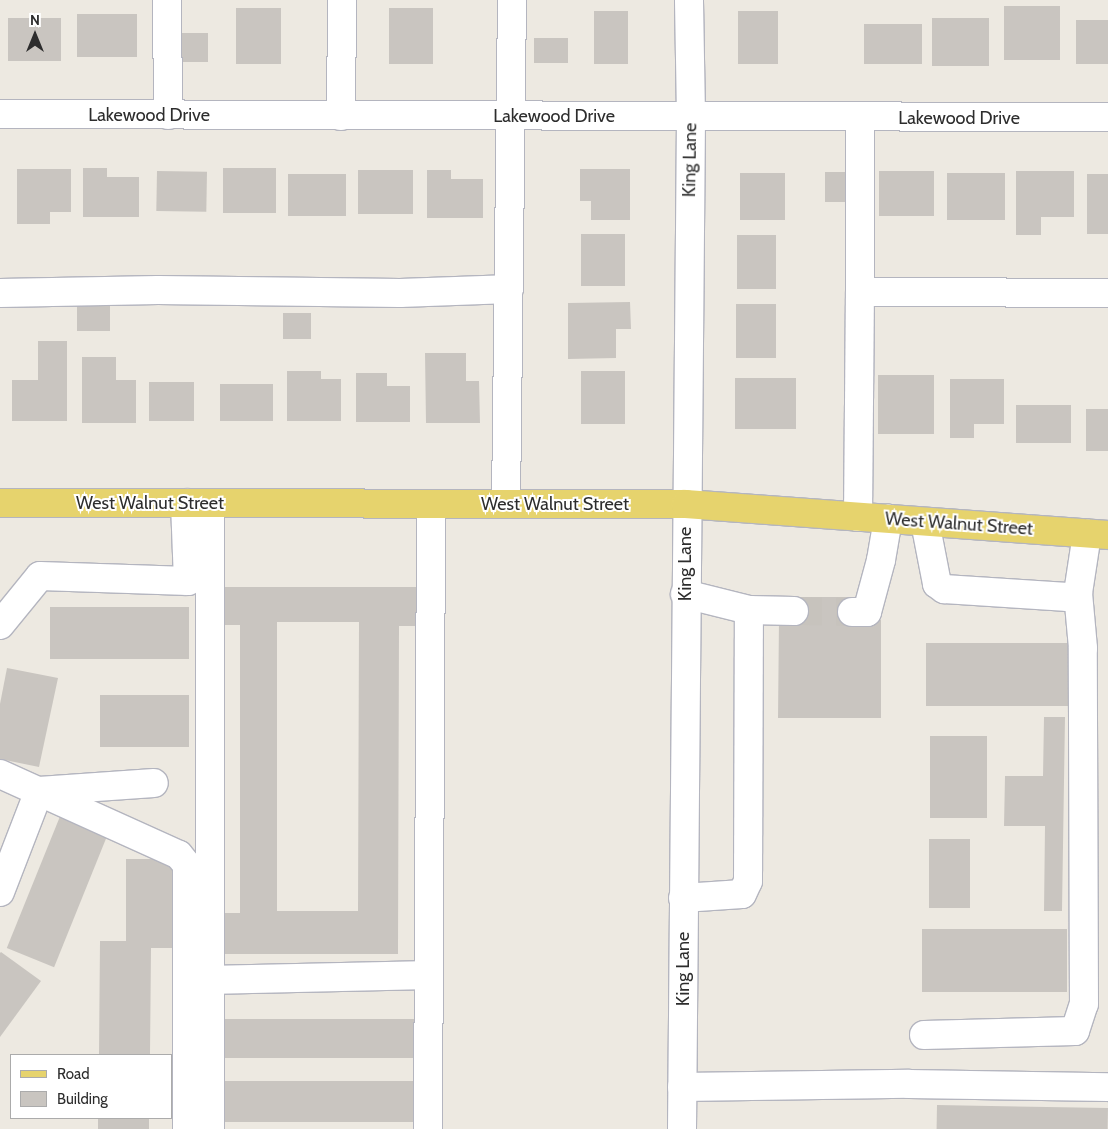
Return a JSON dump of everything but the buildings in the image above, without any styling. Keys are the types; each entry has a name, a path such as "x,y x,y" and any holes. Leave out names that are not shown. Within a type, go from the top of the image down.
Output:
{"main road":[{"name":"West Walnut Street","path":"0,503 686,504 1097,535"}],"street":[{"path":"167,0 168,115"},
{"path":"341,116 342,0"},
{"path":"506,504 513,116 512,0"},
{"name":"King Lane","path":"682,1129 685,594 691,116 689,0"},
{"name":"Lakewood Drive","path":"0,114 860,118 1108,117"},
{"path":"858,517 860,118"},
{"path":"0,293 158,290 400,293 509,289"},
{"path":"860,292 1108,293"},
{"path":"0,625 40,576 188,581 197,503"},
{"path":"197,503 210,980 210,1129"},
{"path":"428,1129 431,504"},
{"path":"852,612 866,612 881,560 888,519"},
{"path":"925,522 937,584 944,589 1068,597 1078,593"},
{"path":"924,1035 1075,1031 1084,1004 1083,648 1078,593 1097,535"},
{"path":"685,594 749,610 794,611"},
{"path":"683,898 742,894 748,881 749,610"},
{"path":"0,774 178,855 186,865 187,1129"},
{"path":"39,791 154,783"},
{"path":"0,892 39,791"},
{"path":"210,980 428,975"},
{"path":"682,1087 909,1084 1108,1087"}],"tunnel":[{"path":"794,611 852,612"}]}
